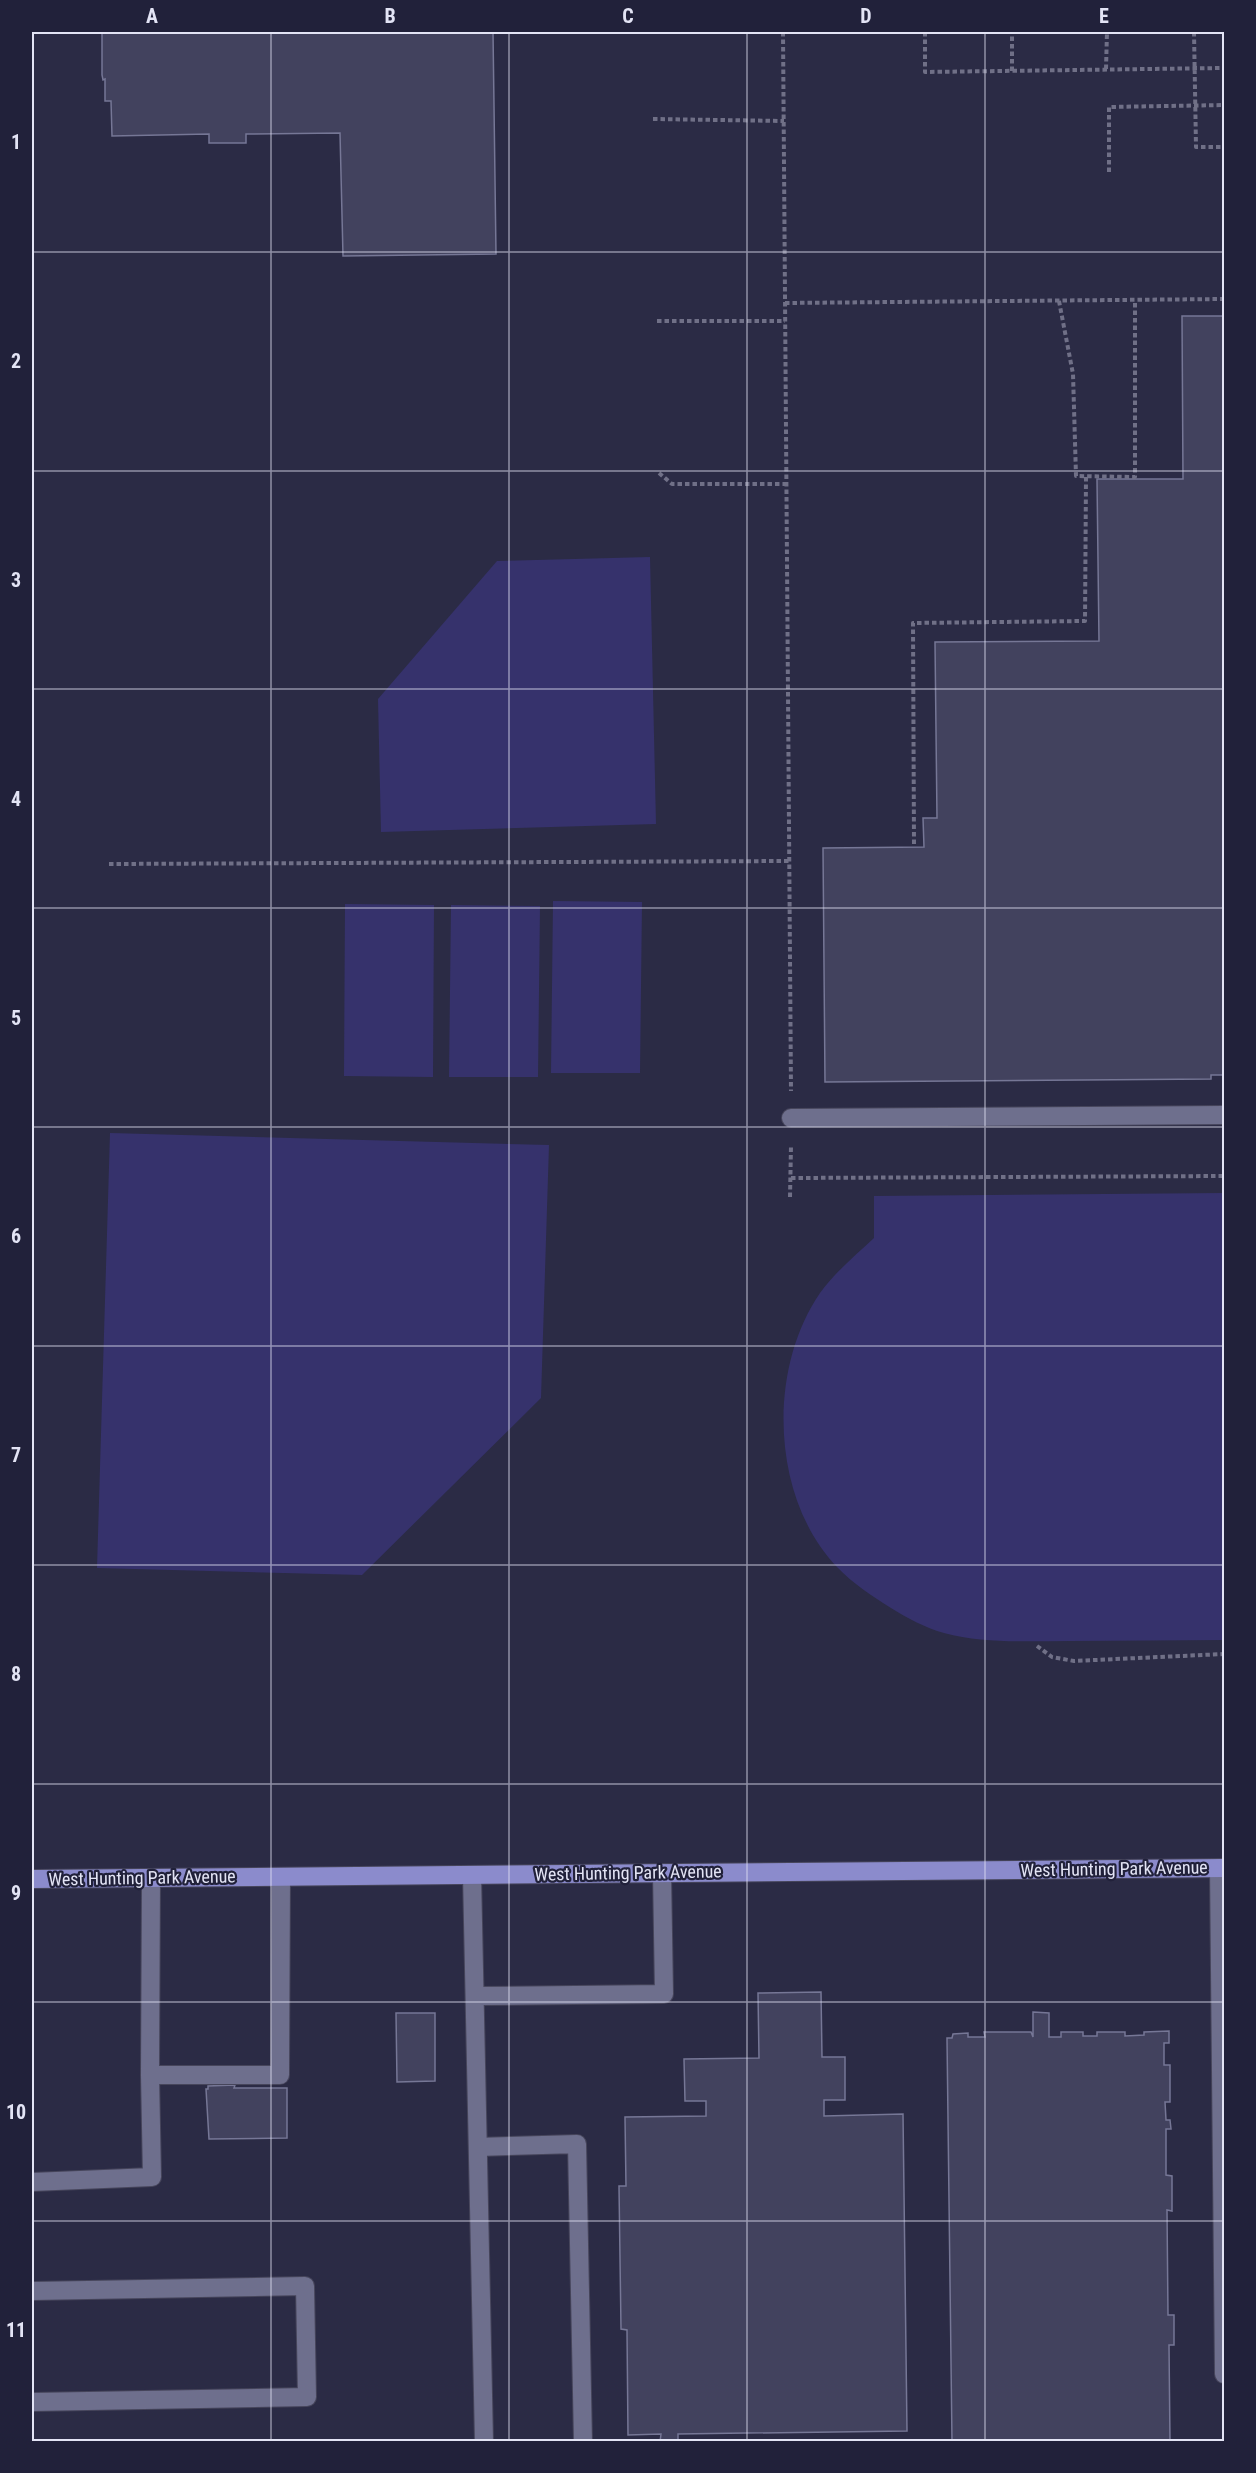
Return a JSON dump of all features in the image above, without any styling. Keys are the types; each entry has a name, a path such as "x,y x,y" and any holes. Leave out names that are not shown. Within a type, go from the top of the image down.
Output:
{"main road":[{"name":"West Hunting Park Avenue","path":"32,1879 1222,1868"}],"lane":[{"path":"791,1118 1224,1115"},
{"path":"1222,1868 1224,2374"},
{"path":"475,1996 664,1994 662,1873"},
{"path":"472,1875 484,2442"},
{"path":"150,2075 280,2075 281,1877"},
{"path":"32,2182 152,2177 151,1878"},
{"path":"478,2146 577,2144 583,2442"},
{"path":"32,2291 305,2286 307,2397 32,2402"}],"path":[{"path":"783,32 790,1197"},
{"path":"925,32 925,72 1224,68"},
{"path":"1012,32 1012,71"},
{"path":"1106,69 1107,32"},
{"path":"1194,32 1196,147 1224,147"},
{"path":"1109,172 1108,107 1224,105"},
{"path":"653,119 784,121"},
{"path":"785,303 1224,299"},
{"path":"1059,301 1073,374 1076,476 1134,477 1135,300"},
{"path":"657,321 785,321"},
{"path":"659,472 672,484 786,484"},
{"path":"914,844 914,623 1085,621 1086,476"},
{"path":"109,864 789,861"},
{"path":"790,1178 1224,1176"},
{"path":"1038,1646 1052,1657 1074,1661 1224,1654"}],"shaded area":[{"path":"650,557 656,824 381,832 378,699 497,561"},
{"path":"553,901 642,902 640,1073 551,1073"},
{"path":"345,904 434,905 433,1077 344,1076"},
{"path":"451,905 540,906 538,1077 449,1077"},
{"path":"110,1133 549,1145 541,1398 362,1575 97,1568"},
{"path":"1224,1193 1224,1640 1023,1641 960,1637 930,1628 903,1615 862,1589 837,1567 815,1539 799,1506 789,1470 784,1433 785,1395 791,1359 803,1324 820,1293 839,1271 874,1238 874,1196"}],"building":[{"path":"102,32 493,32 496,254 343,256 340,133 246,134 246,143 209,143 209,134 112,136 111,101 105,101 105,79 103,80 102,75"},
{"path":"1182,316 1224,316 1224,1075 1211,1075 1211,1079 825,1082 823,848 924,847 923,818 937,818 935,642 1099,641 1097,479 1183,479"},
{"path":"821,1992 822,2057 845,2057 845,2100 824,2100 824,2116 903,2114 907,2431 678,2434 678,2442 660,2442 661,2434 628,2435 627,2330 621,2329 619,2186 626,2186 625,2117 706,2116 706,2101 685,2101 684,2059 759,2058 758,1993"},
{"path":"1033,2012 1049,2013 1049,2037 1061,2037 1061,2032 1083,2032 1083,2036 1097,2036 1097,2032 1125,2032 1125,2036 1144,2035 1144,2032 1169,2031 1169,2043 1164,2043 1164,2065 1170,2065 1170,2102 1165,2102 1166,2120 1170,2120 1171,2129 1166,2129 1166,2175 1172,2176 1172,2211 1167,2210 1168,2315 1174,2315 1174,2345 1169,2345 1170,2442 952,2442 947,2038 952,2038 953,2034 968,2033 968,2037 985,2037 984,2032 1031,2032 1033,2037"},
{"path":"396,2013 435,2013 435,2081 397,2082"},
{"path":"235,2085 234,2088 287,2088 287,2138 209,2139 206,2089 208,2086"}]}
